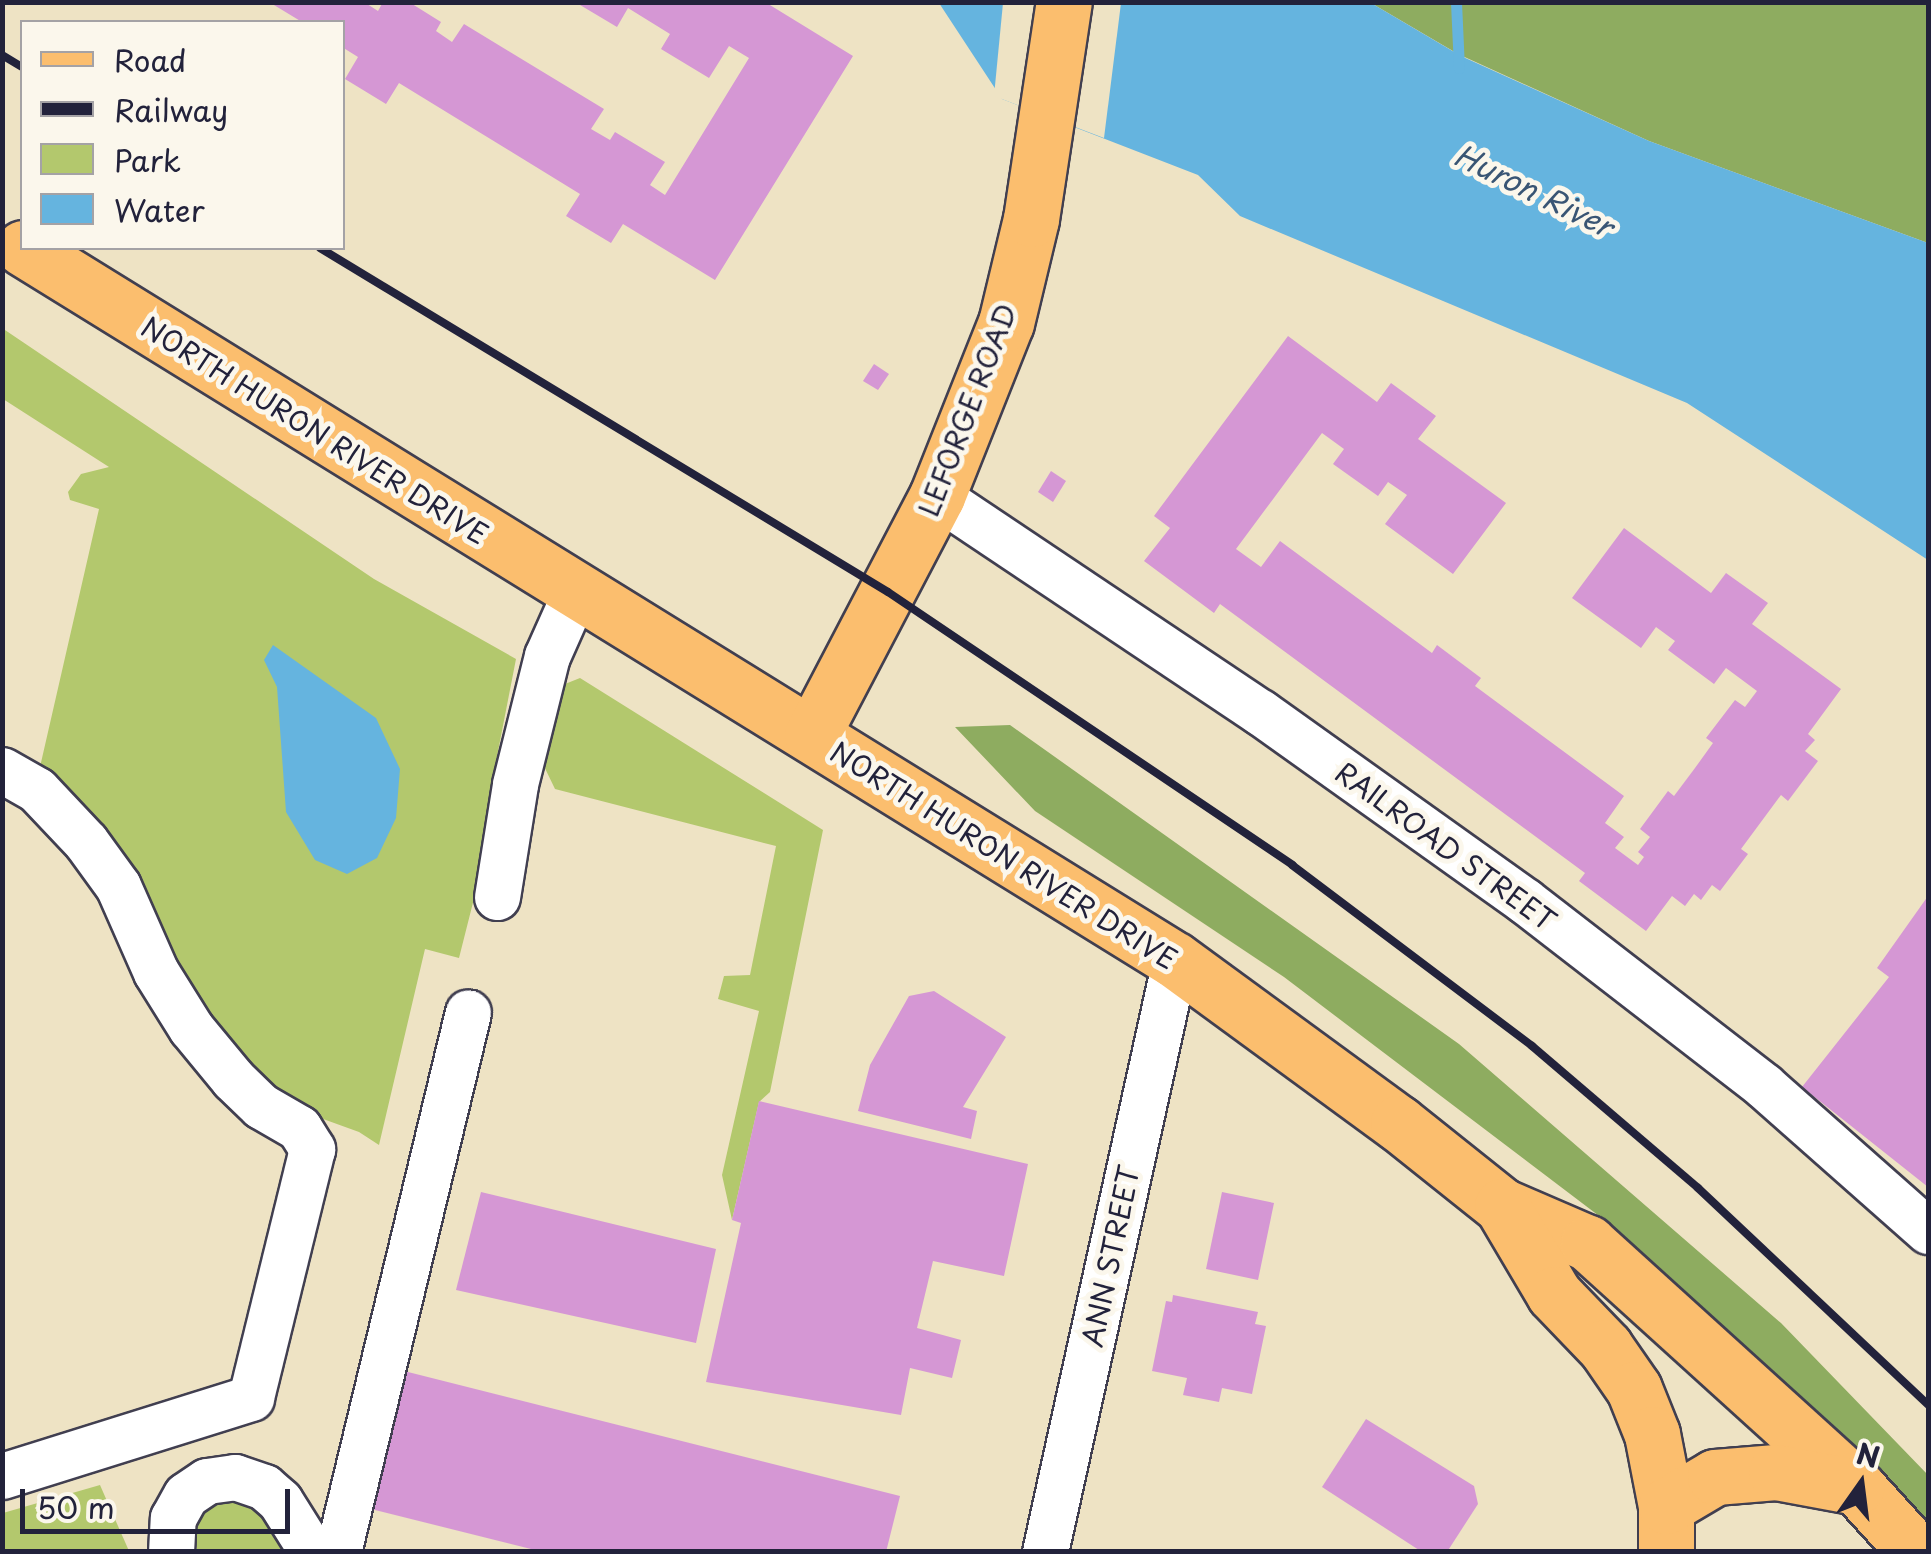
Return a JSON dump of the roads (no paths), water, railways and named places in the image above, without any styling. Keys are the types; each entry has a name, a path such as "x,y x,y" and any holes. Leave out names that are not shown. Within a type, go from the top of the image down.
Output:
{"main road":[{"name":"LEFORGE ROAD","path":"812,735 937,496 1006,323 1049,117 1064,2"},
{"name":"NORTH HURON RIVER DRIVE","path":"28,250 1174,960 1502,1206 1588,1243 1857,1487 1916,1552"},
{"path":"1502,1206 1554,1294 1605,1347 1634,1389 1652,1434 1666,1529"},
{"path":"1666,1529 1715,1477 1776,1472 1857,1487"}],"street":[{"name":"RAILROAD STREET","path":"937,496 1260,712 1525,901 1764,1086 1928,1231"},
{"path":"497,897 516,784 547,656 575,592"},
{"path":"2,770 37,790 86,842 118,886 156,972 191,1028 233,1079 261,1106 299,1128 312,1149 251,1398 2,1476"},
{"name":"ANN STREET","path":"1045,1552 1174,960"},
{"path":"338,1552 468,1012"},
{"path":"174,1420 207,1481"},
{"path":"170,1552 173,1518 186,1496 207,1481 235,1478 264,1486 280,1500 312,1552"}],"water":[{"name":"Huron River","path":"939,3 1371,3 1461,56 1649,141 1928,243 1928,560 1687,403 1240,216 1198,175 1002,99"},
{"path":"273,645 376,718 400,769 396,818 377,858 347,874 315,860 286,812 277,687 264,660"}],"waterway":[{"path":"1456,2 1459,68"}],"railway":[{"path":"2,55 20,66"},
{"path":"323,250 888,592 1292,865 1532,1046 1698,1188 1928,1405"}]}
